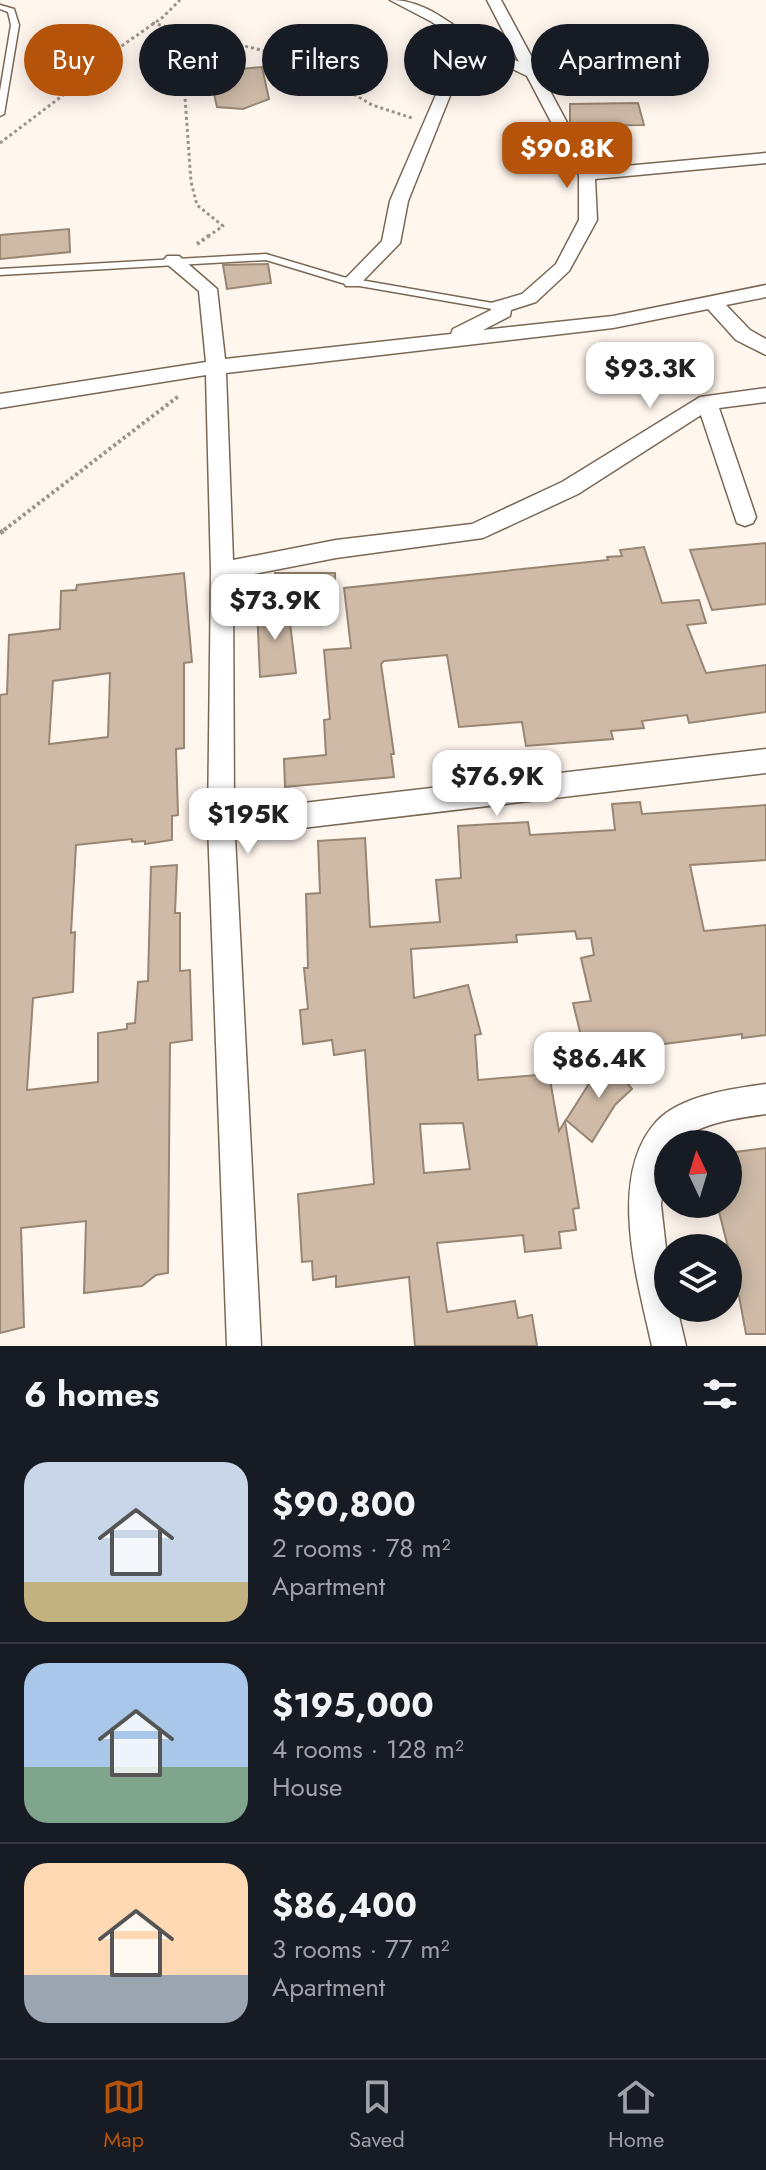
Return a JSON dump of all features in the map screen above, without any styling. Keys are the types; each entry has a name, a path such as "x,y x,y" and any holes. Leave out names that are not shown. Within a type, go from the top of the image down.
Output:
{"street":[{"path":"397,0 444,24"},
{"path":"494,0 531,69"},
{"path":"352,282 391,243 399,201 444,96"},
{"path":"447,342 503,312 498,307 529,298 563,267 588,220 587,175 545,96"},
{"path":"587,175 766,158"},
{"path":"173,260 208,289 216,367 222,571 221,825 244,1346"},
{"path":"0,401 216,367 613,322 766,291"},
{"path":"711,301 743,335 766,348"},
{"path":"222,571 336,549 475,532 570,488 707,402 766,395"},
{"path":"707,402 745,517"},
{"path":"221,825 766,761"},
{"path":"669,1346 648,1233 647,1177 653,1155 668,1132 697,1115 766,1099"}],"lane":[{"path":"0,7 11,11 15,25 0,114"},
{"path":"0,272 266,257 352,282 498,307"}],"path":[{"path":"0,143 70,90 93,66 163,17 180,0"},
{"path":"152,23 293,58 372,105 432,125"},
{"path":"173,260 223,226 212,213 197,205 191,182 185,96"},
{"path":"0,533 216,367"}],"building":[{"path":"262,67 262,96 268,96 269,99 243,109 217,107 214,96 246,96 246,69"},
{"path":"638,103 644,125 572,126 570,122 570,104"},
{"path":"69,229 70,252 0,259 0,235"},
{"path":"268,264 271,283 227,289 223,265"},
{"path":"766,543 766,604 712,610 690,550"},
{"path":"644,547 662,603 699,600 706,623 687,625 706,673 766,665 766,712 689,723 687,715 642,721 644,728 611,731 613,739 526,746 522,722 459,727 447,655 384,661 381,664 394,754 391,754 394,777 285,787 284,759 326,755 324,720 330,719 324,650 351,648 344,588 608,560 607,557 622,556 620,550"},
{"path":"184,573 192,662 184,663 184,748 176,749 178,815 172,816 172,840 145,844 145,841 132,842 132,839 76,845 71,933 75,932 73,992 33,998 27,1090 98,1082 98,1033 127,1029 127,1024 135,1023 138,982 148,981 151,867 177,865 175,913 180,913 180,971 190,970 192,1040 170,1043 168,1273 156,1275 142,1286 84,1293 86,1221 21,1228 24,1327 0,1333 0,695 7,694 9,635 60,629 61,591 76,590 77,585","holes":["110,673 108,737 49,744 53,681"]},
{"path":"275,573 335,573 335,603 274,604"},
{"path":"288,606 296,673 260,677 257,608"},
{"path":"640,802 642,814 766,805 766,860 690,865 704,931 766,925 766,1035 742,1038 742,1034 610,1051 621,1034 582,1040 573,1003 591,1001 581,958 594,955 591,938 577,939 575,931 516,935 517,942 411,949 414,998 468,985 481,1034 475,1035 478,1080 549,1074 559,1131 565,1121 579,1208 573,1209 576,1230 559,1232 561,1248 525,1252 523,1235 437,1243 447,1312 515,1301 518,1318 532,1315 537,1346 415,1346 409,1277 336,1287 336,1276 313,1280 312,1261 302,1262 298,1194 374,1184 365,1050 334,1055 332,1040 303,1044 300,1010 308,1009 304,968 308,968 306,894 320,893 318,841 365,838 370,927 440,922 436,880 461,878 458,826 528,822 530,835 615,830 612,804","holes":["463,1123 470,1169 424,1173 420,1124"]},
{"path":"606,1057 632,1089 615,1105 592,1142 566,1120"},
{"path":"766,1148 766,1334 746,1334 742,1312 742,1234 725,1234 721,1218 742,1218 742,1151"}]}
